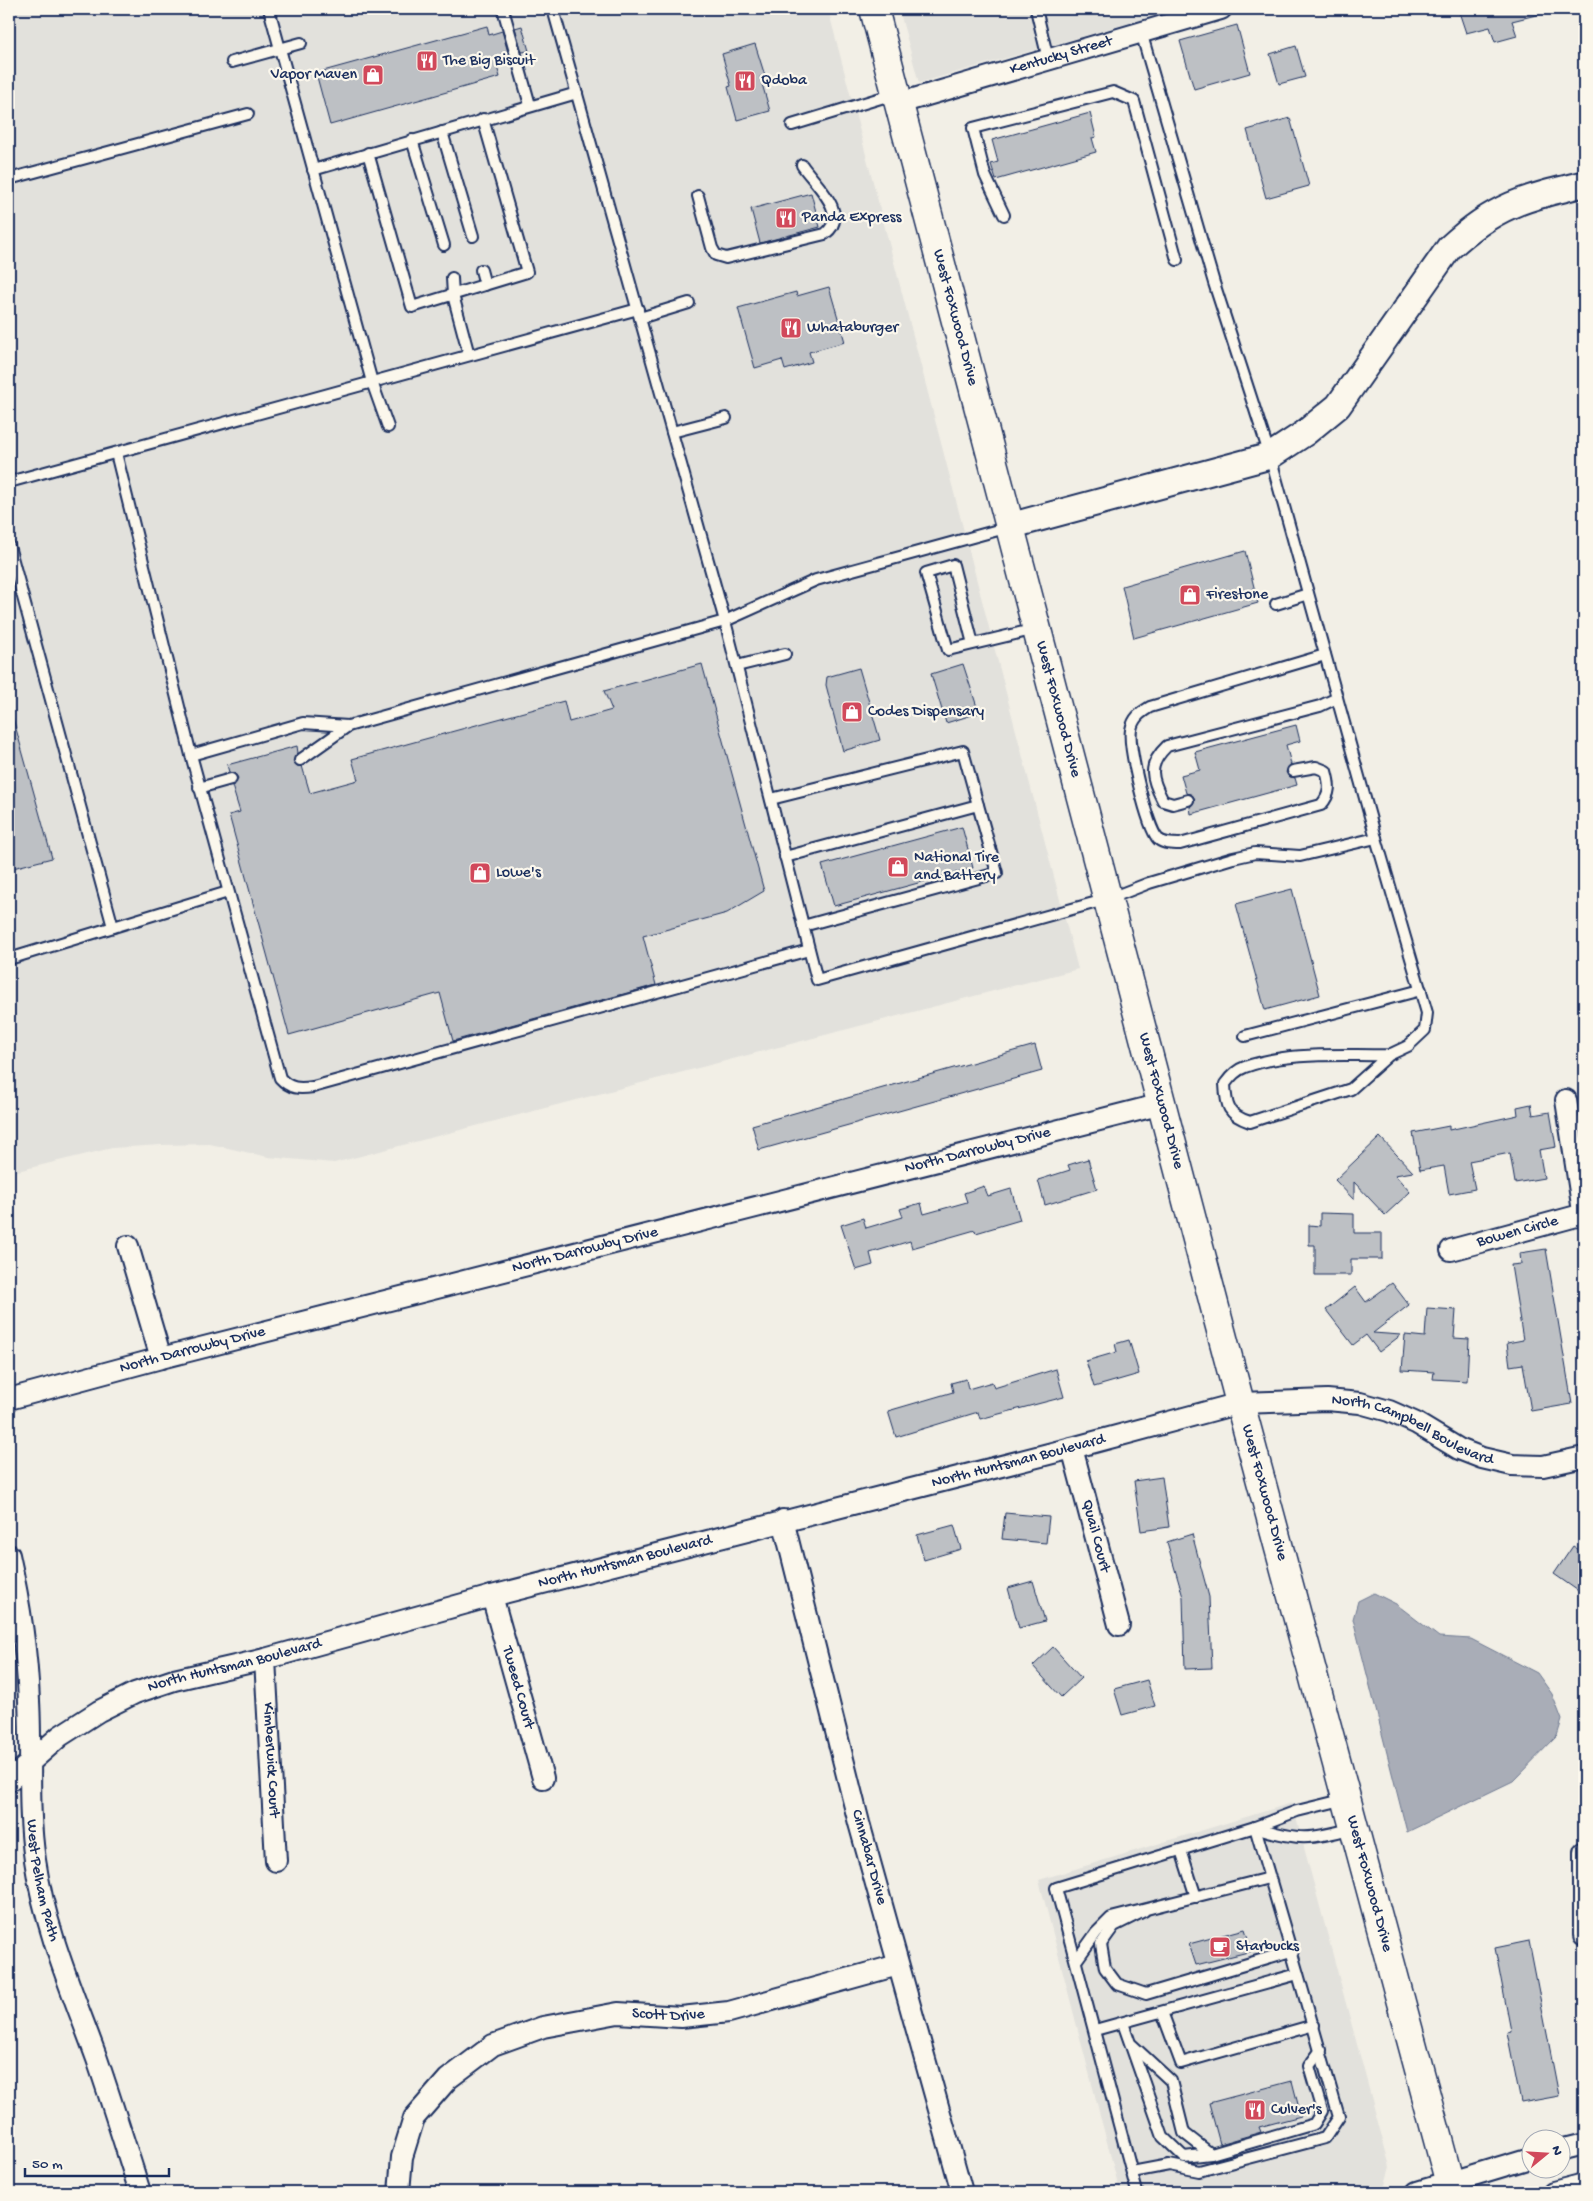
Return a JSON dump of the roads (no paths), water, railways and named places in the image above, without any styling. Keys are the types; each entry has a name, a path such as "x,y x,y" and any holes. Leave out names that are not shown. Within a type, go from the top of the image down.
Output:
{"main road":[{"name":"West Foxwood Drive","path":"874,9 1240,1403 1451,2187"}],"street":[{"name":"Kentucky Street","path":"898,98 1048,59 1215,10"},
{"path":"1010,526 1270,456 1305,433 1338,406 1449,248 1472,227 1496,211 1523,200 1584,184"},
{"path":"1566,1100 1584,1218"},
{"name":"North Darrowby Drive","path":"9,1399 161,1358 1162,1104"},
{"name":"Bowen Circle","path":"1451,1250 1584,1214"},
{"path":"128,1246 161,1358"},
{"name":"North Campbell Boulevard","path":"1240,1403 1327,1400 1360,1403 1389,1411 1416,1423 1459,1449 1512,1465 1543,1466 1584,1457"},
{"name":"North Huntsman Boulevard","path":"9,1781 60,1736 99,1711 136,1693 174,1680 265,1659 492,1596 783,1520 1072,1448 1240,1403"},
{"name":"Quail Court","path":"1072,1448 1119,1625"},
{"name":"Cinnabar Drive","path":"783,1520 859,1823 962,2192"},
{"name":"West Pelham Path","path":"9,1555 25,1647 30,1703 30,1816 45,1912 60,1961 96,2059 140,2192"},
{"name":"Tweed Court","path":"492,1596 543,1778"},
{"name":"Kimberwick Court","path":"265,1659 276,1861"},
{"path":"1584,1852 1584,1934"},
{"name":"Scott Drive","path":"400,2192 402,2157 414,2118 448,2079 493,2046 543,2027 618,2013 681,2016 729,2012 898,1965"},
{"path":"1570,2148 1584,2144"},
{"path":"1417,2192 1451,2187 1520,2162"},
{"path":"1553,2192 1584,2184"}],"lane":[{"path":"268,9 372,382 388,427"},
{"path":"503,9 530,105"},
{"path":"553,9 725,621 817,980 1108,899 1149,883 1232,858 1255,853 1300,856 1376,838"},
{"path":"1036,9 1048,59"},
{"path":"1141,32 1214,283 1270,456 1376,838 1427,1013 1425,1030 1408,1046 1389,1055 1350,1089 1250,1122 1238,1118 1228,1108 1225,1084 1232,1074 1244,1067 1278,1059 1389,1055"},
{"path":"232,62 301,44"},
{"path":"313,170 577,92"},
{"path":"1004,215 985,174 973,128 1113,92 1134,101 1177,260"},
{"path":"792,125 898,98"},
{"path":"9,179 248,114"},
{"path":"368,153 412,307 453,295 528,272 483,119"},
{"path":"442,132 472,236"},
{"path":"412,140 444,245"},
{"path":"698,196 712,248 716,255 726,258 825,234 830,230 833,219 828,197 809,176 802,164"},
{"path":"481,270 485,285"},
{"path":"452,278 453,295 469,355"},
{"path":"9,482 469,355 690,303"},
{"path":"672,432 726,418"},
{"path":"116,453 198,788 280,1078 287,1085 299,1089 809,950"},
{"path":"190,755 303,723 348,726 725,621 816,580 1010,526"},
{"path":"9,546 113,927"},
{"path":"973,644 953,565 926,573 948,650 1037,629"},
{"path":"1276,604 1308,594"},
{"path":"737,666 785,654"},
{"path":"1293,770 1316,767 1326,771 1329,782 1328,797 1321,805 1180,844 1168,844 1158,838 1151,827 1134,766 1131,730 1136,717 1150,707 1325,655"},
{"path":"1188,800 1173,804 1163,801 1156,788 1152,768 1156,756 1167,746 1320,706 1337,698"},
{"path":"300,760 348,726"},
{"path":"770,799 963,751 997,873 803,926"},
{"path":"198,788 231,779"},
{"path":"785,857 978,805"},
{"path":"9,959 228,892"},
{"path":"1245,1036 1421,990"},
{"path":"1137,2192 1056,1888 1255,1827 1297,1811 1347,1799"},
{"path":"1255,1827 1285,1837 1314,1838 1354,1828"},
{"path":"1132,2172 1169,2165 1199,2171 1325,2138 1339,2117 1314,2025 1255,1827"},
{"path":"1181,1850 1196,1897"},
{"path":"1076,1961 1096,1934 1111,1918 1269,1878"},
{"path":"1144,1911 1114,1926 1101,1944 1105,1968 1117,1984 1146,1994 1291,1950"},
{"path":"1095,2030 1298,1974"},
{"path":"1162,2012 1181,2063 1314,2025"},
{"path":"1123,2023 1162,2137 1184,2156 1211,2154 1314,2124 1322,2111 1309,2066 1321,2050"},
{"path":"1130,2042 1171,2081 1184,2133 1211,2154"}],"place":[{"name":"The Big Biscuit","path":"427,61"},
{"name":"Vapor Maven","path":"373,75"},
{"name":"Qdoba","path":"745,81"},
{"name":"Panda Express","path":"786,218"},
{"name":"Whataburger","path":"791,328"},
{"name":"Firestone","path":"1190,595"},
{"name":"Codes Dispensary","path":"852,712"},
{"name":"National Tire and Battery","path":"898,867"},
{"name":"Lowe's","path":"480,873"},
{"name":"Starbucks","path":"1220,1947"},
{"name":"Culver's","path":"1255,2110"}]}
